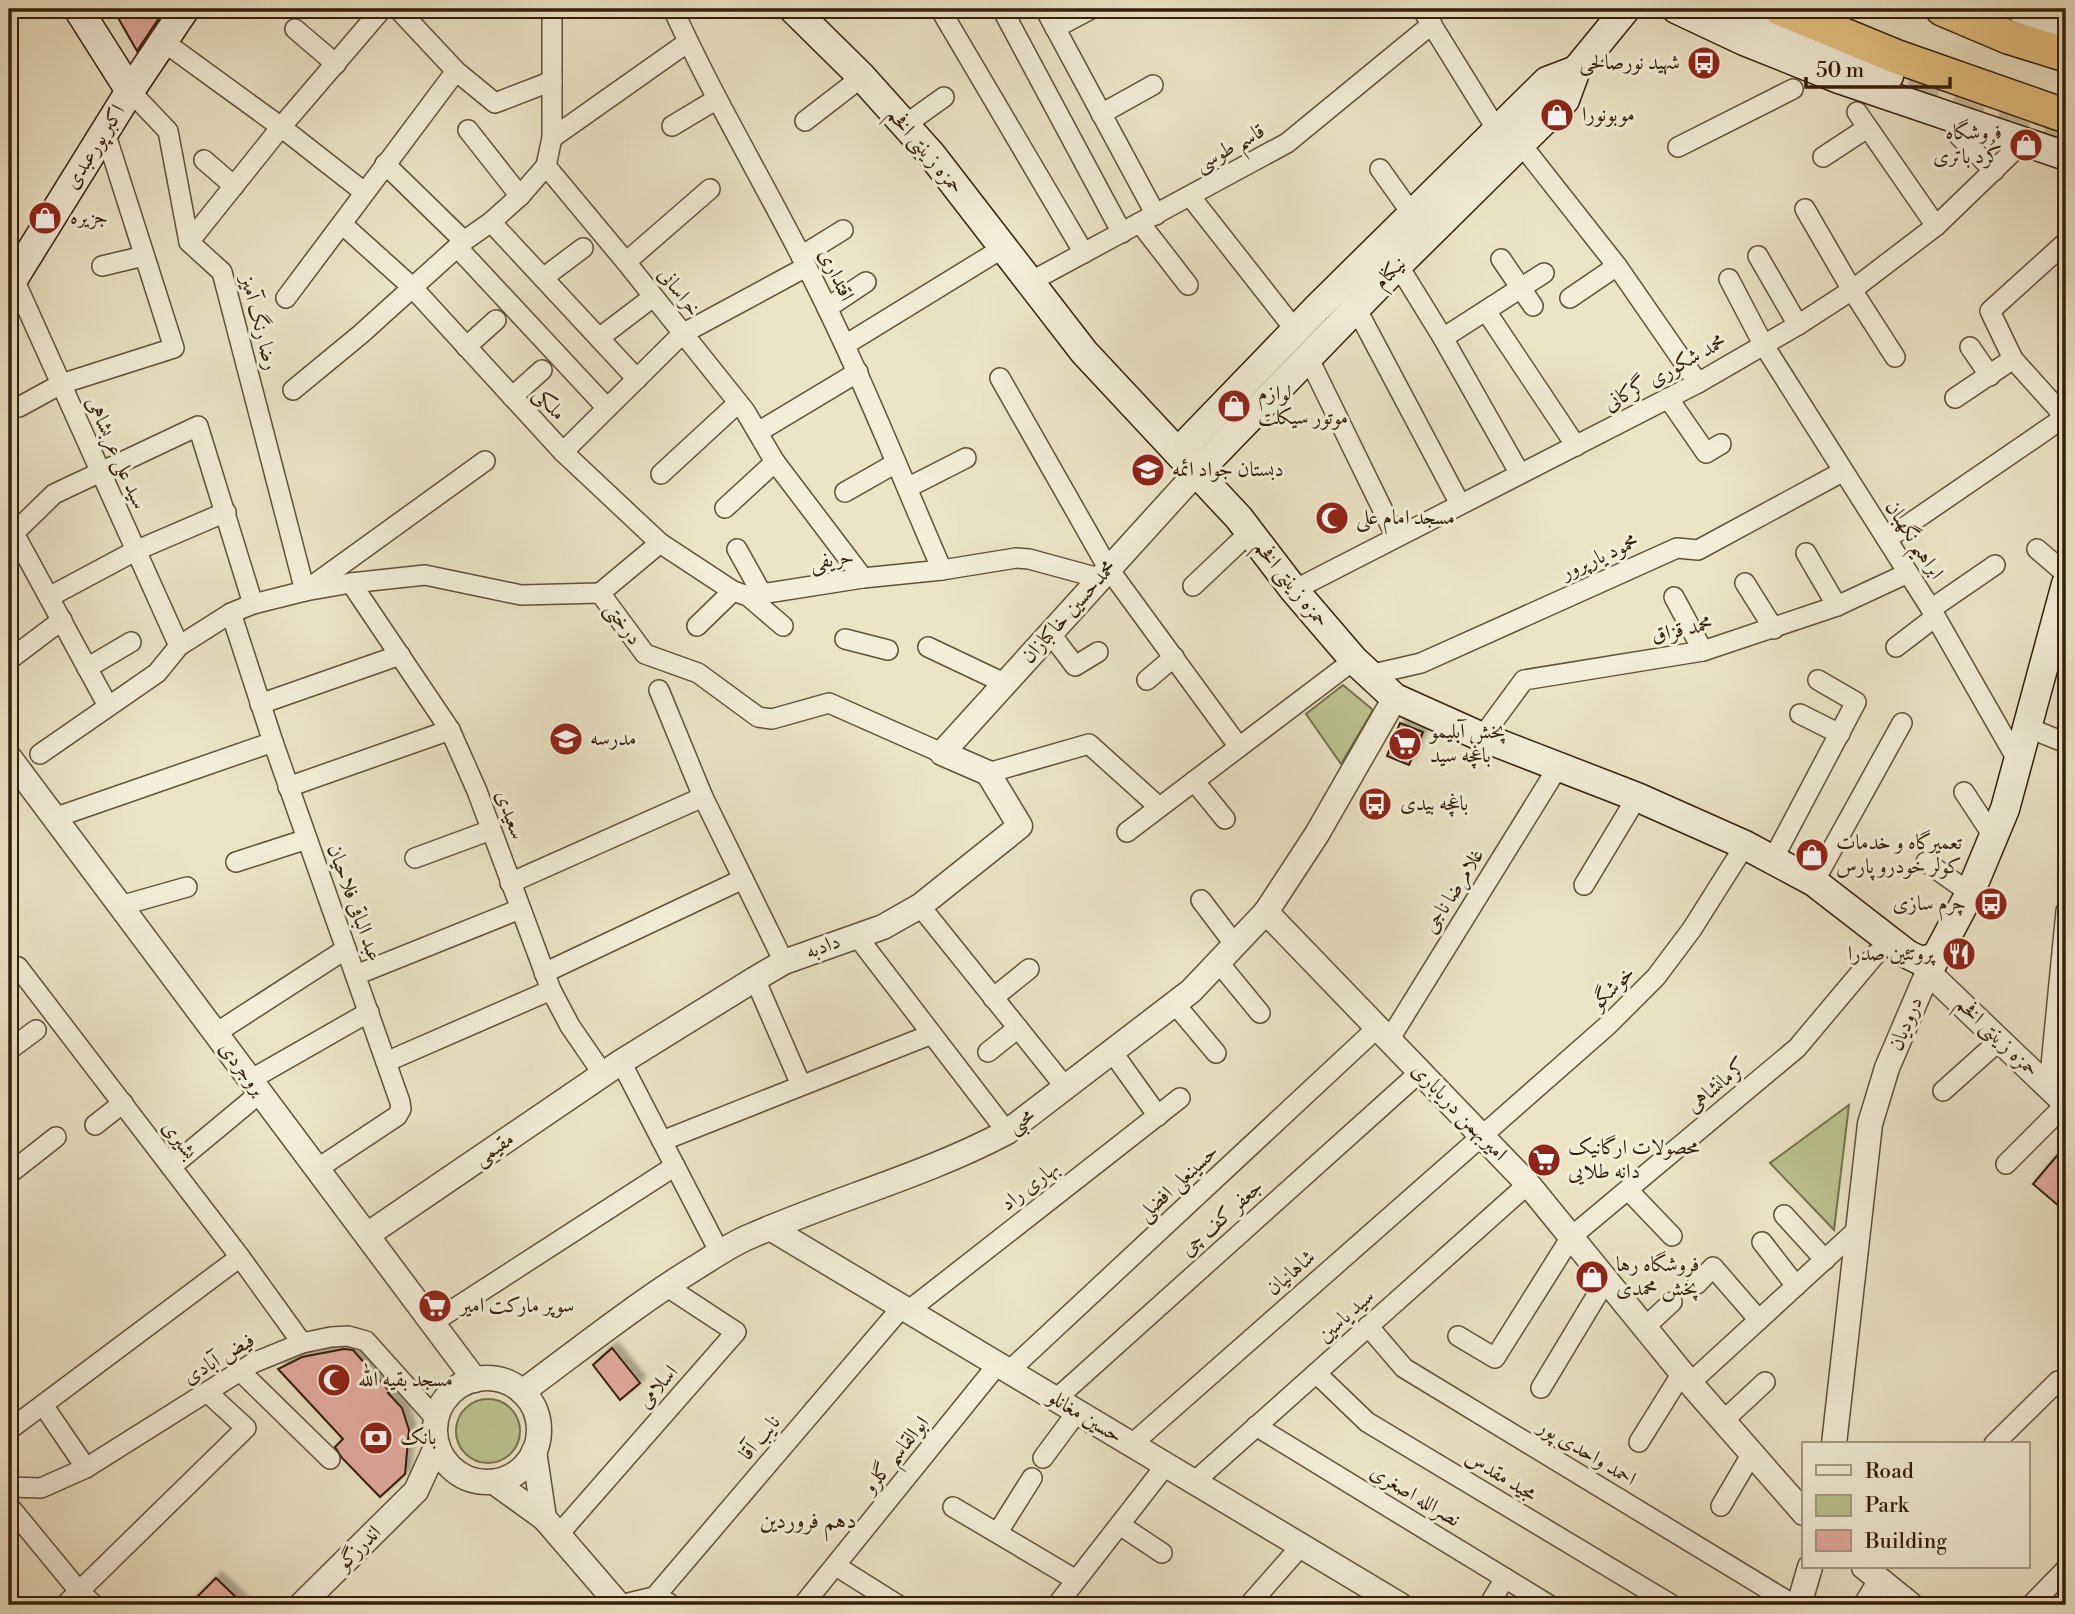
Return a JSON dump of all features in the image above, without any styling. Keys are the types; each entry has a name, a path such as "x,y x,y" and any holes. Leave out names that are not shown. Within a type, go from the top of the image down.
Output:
{"highway":[{"path":"1781,9 1895,56 2066,116"},
{"path":"1942,9 2008,37 2066,55"}],"main road":[{"path":"78,9 130,91"},
{"name":"اکبر پورعبدی","path":"11,281 130,91 185,9"},
{"name":"حمزه زینتی افخم","path":"793,9 862,77 905,125 1084,352 1239,518 1294,590 1362,668 1395,698 1482,737 1637,797 1745,845 1814,882 1907,954 1932,964"},
{"name":"نیکنام","path":"1188,462 1308,357 1398,265 1509,137 1547,81 1576,70 1626,9"},
{"path":"1676,9 1744,41 1839,79 2066,156"},
{"path":"1730,9 1856,64 1952,101 2066,138"},
{"path":"2020,9 2066,24"},
{"name":"نیکنام","path":"1188,462 1296,331 1412,214 1509,137"},
{"name":"درودیان","path":"1932,964 1995,839 2061,625 2066,584"}],"street":[{"path":"189,242 281,127 382,9"},
{"path":"398,9 456,71 495,103 552,81"},
{"path":"293,390 361,334 461,244 491,222 520,196 546,166 552,138 552,9"},
{"name":"اقتداری","path":"673,9 717,99 804,261 858,372 942,570"},
{"path":"940,9 1084,253"},
{"path":"1002,9 1122,233"},
{"path":"1045,9 1101,114 1148,219 1188,285"},
{"path":"1055,28 1091,9"},
{"path":"1427,17 1509,137 1617,266 1698,383"},
{"name":"قاسم طوسی","path":"1030,282 1287,143 1427,17"},
{"path":"295,29 336,64"},
{"path":"164,42 281,127 363,192"},
{"path":"552,138 688,42"},
{"path":"286,298 456,71"},
{"path":"805,121 862,77"},
{"path":"1101,114 1153,85"},
{"path":"1678,147 1793,89"},
{"path":"130,91 168,131 189,242"},
{"path":"905,125 944,97"},
{"path":"672,126 717,99"},
{"path":"1823,157 1862,120 1936,226"},
{"path":"468,130 520,196"},
{"path":"19,407 61,384 174,348 105,132"},
{"path":"1959,136 1994,171"},
{"name":"محمد شکوری گرکانی","path":"1294,590 1698,383 1798,325 1852,290 1936,226 2023,142"},
{"path":"204,160 234,186"},
{"path":"385,164 461,244 607,408"},
{"name":"خراسانی","path":"546,166 626,261 738,402 775,462 863,578"},
{"path":"1380,169 1412,214"},
{"path":"626,261 710,188"},
{"path":"1190,196 1296,331"},
{"path":"1805,209 1895,357"},
{"path":"491,222 637,379"},
{"name":"ملکی","path":"342,224 412,288 563,452 660,543"},
{"path":"563,452 682,334 804,261 843,230"},
{"name":"رضا رنگ آمیز","path":"189,242 222,272 305,591"},
{"path":"1887,539 2066,418 2013,359 1990,311 2064,244"},
{"path":"543,278 583,248"},
{"path":"845,345 1003,248"},
{"path":"102,266 144,256"},
{"path":"1758,256 1798,325"},
{"path":"1501,259 1533,306"},
{"path":"1398,265 1520,474"},
{"path":"1570,298 1617,266"},
{"path":"1443,338 1544,273"},
{"name":"ابراهیم نگهبان","path":"1729,279 1763,344 1908,573 2019,763"},
{"name":"سید علی عربشاهی","path":"11,281 61,384 179,646"},
{"path":"827,308 866,282"},
{"path":"599,338 653,297"},
{"path":"1356,308 1460,504"},
{"path":"1486,311 1576,446"},
{"path":"466,346 496,320"},
{"path":"1970,347 1990,376"},
{"path":"1308,357 1396,537"},
{"path":"1955,398 2013,359"},
{"path":"512,397 542,370"},
{"path":"758,432 858,372"},
{"path":"1000,377 1104,573 1174,657 1239,747"},
{"path":"1668,398 1706,453 1721,444"},
{"path":"661,474 738,402"},
{"path":"108,706 11,528 54,494 198,426 253,604"},
{"path":"907,488 966,458"},
{"path":"305,591 485,461"},
{"path":"725,508 775,462"},
{"name":"محمدحسین خاکبازان","path":"942,753 1104,573 1188,462"},
{"path":"845,492 896,463"},
{"name":"محمود یارپرور","path":"1362,668 1421,663 1676,548 1698,550 1842,472"},
{"path":"49,597 135,551 226,512"},
{"path":"1193,586 1249,533"},
{"path":"600,593 660,543 748,593 783,626"},
{"path":"737,549 748,593"},
{"path":"2037,549 2066,574"},
{"path":"1806,553 1837,607"},
{"name":"حریفی","path":"748,593 942,570 1016,558 1104,573"},
{"path":"1896,648 1933,614 1995,565"},
{"name":"محمد قزاق","path":"1482,737 1524,680 1703,651 1837,607 1908,573"},
{"name":"درختی","path":"40,754 157,673 179,646 230,613 253,604 305,591 351,583 425,576 521,595 600,593 645,654 698,673 758,717 772,719 829,703 988,773"},
{"name":"سعیدی","path":"351,583 450,730 477,791 548,981 570,1026 612,1068 662,1141 720,1253"},
{"path":"1745,583 1774,629"},
{"path":"697,626 748,593"},
{"path":"1675,597 1703,651"},
{"name":"عبد الباقی فلاحیان","path":"230,613 288,787 400,1101 401,1109 397,1116 317,1169"},
{"path":"9,660 62,620"},
{"path":"1050,633 1075,666 1098,652"},
{"path":"845,639 888,650"},
{"path":"87,668 131,642"},
{"path":"928,647 1004,683"},
{"path":"260,704 400,655"},
{"path":"1147,680 1174,657"},
{"path":"1127,832 1239,747 1362,668"},
{"path":"1773,859 1856,702 1818,680"},
{"path":"659,690 703,797 784,962"},
{"name":"محبی","path":"522,1392 666,1286 748,1237 920,1171 1007,1132 1175,1004 1266,912 1317,834 1395,698"},
{"path":"1800,714 1840,734"},
{"path":"1814,882 1902,723"},
{"path":"2029,728 2066,743"},
{"path":"288,787 450,730"},
{"path":"54,818 273,742"},
{"path":"988,773 1089,744 1159,807"},
{"name":"بروجردی","path":"9,757 475,1380"},
{"name":"غلامرضا ناجی","path":"1383,1034 1558,766"},
{"name":"دادبه","path":"612,1068 784,962 883,927 920,905 1020,826 988,773"},
{"path":"1194,781 1224,819"},
{"path":"1964,792 1995,839"},
{"path":"510,883 703,797"},
{"path":"1584,885 1637,797"},
{"path":"415,858 491,830"},
{"path":"236,862 307,839"},
{"name":"خوشگو","path":"1482,1136 1608,1026 1656,977 1692,929 1745,845"},
{"path":"1926,862 1970,892"},
{"path":"386,1062 743,879"},
{"path":"120,906 187,887"},
{"path":"1201,900 1260,1013"},
{"path":"920,905 1066,1088"},
{"path":"356,975 520,909"},
{"path":"2006,1164 2060,1098 2066,911"},
{"name":"امیربهمن دریاباری","path":"1266,912 1528,1184 1644,1328 1802,1511"},
{"path":"856,935 1007,1132"},
{"path":"216,1033 346,949"},
{"name":"کرمانشاهی","path":"1458,1336 1495,1358 1571,1237 1797,1048 1876,954"},
{"name":"حمزه زینتی افخم","path":"1932,964 2000,1040 2060,1098"},
{"name":"درودیان","path":"1834,1442 1870,1124 1887,1068 1932,964"},
{"name":"بشیری","path":"18,967 302,1342"},
{"path":"993,998 1029,969"},
{"path":"755,979 801,1086"},
{"path":"1175,1004 1216,1053"},
{"path":"172,1167 255,1086 369,1012"},
{"path":"988,1052 1018,1028"},
{"path":"9,1051 36,1030"},
{"path":"662,1141 932,1034"},
{"name":"حسینعلی افضلی","path":"1003,1368 1383,1034"},
{"path":"1943,1091 2000,1040"},
{"path":"1113,1053 1158,1116"},
{"name":"مقیمی","path":"367,1235 612,1068"},
{"name":"جعفر کف چی","path":"1056,1399 1420,1072"},
{"name":"بهاری راد","path":"905,1309 1180,1098"},
{"path":"95,1125 123,1103"},
{"name":"شاهانیان","path":"1132,1444 1482,1136"},
{"path":"9,1174 56,1137"},
{"path":"432,1323 675,1166"},
{"name":"سید یاسین","path":"1194,1482 1528,1184"},
{"path":"1628,1190 1672,1236"},
{"path":"1784,1215 1825,1260"},
{"name":"حسین مغانلو","path":"770,1228 1400,1605"},
{"path":"1639,1442 1686,1378 1759,1320 1858,1229"},
{"path":"1762,1242 1796,1286"},
{"path":"9,1430 240,1257"},
{"path":"1697,1284 1713,1267 1759,1320"},
{"path":"1541,1388 1606,1280"},
{"name":"اسلامی","path":"552,1526 736,1332 666,1286"},
{"path":"1644,1328 1672,1302"},
{"name":"نایب آقا","path":"650,1603 905,1309"},
{"name":"احمد واحدی پور","path":"1368,1326 1404,1368 1797,1605"},
{"name":"فیض آبادی","path":"9,1487 41,1488 86,1468 240,1371 302,1342 331,1336 348,1336 366,1341 436,1419"},
{"name":"ابوالقاسم گلرو","path":"803,1605 1003,1368"},
{"path":"240,1371 330,1459"},
{"name":"مجید مقدس","path":"1316,1373 1367,1422 1672,1605"},
{"path":"492,1379 508,1383 522,1392 532,1404 537,1419 538,1436 534,1451 524,1466 510,1476 494,1482 478,1482 463,1477 452,1469 437,1445 436,1419 450,1394 461,1385 475,1380 492,1379"},
{"path":"1996,1442 2058,1381"},
{"path":"1723,1421 1765,1382"},
{"path":"65,1605 246,1428 207,1392"},
{"path":"43,1405 86,1468"},
{"path":"1043,1458 1077,1412"},
{"name":"نصرالله اصغری","path":"1256,1426 1549,1605"},
{"path":"416,1491 437,1445"},
{"path":"534,1451 552,1526"},
{"path":"1721,1506 1751,1455"},
{"path":"1057,1605 1166,1465"},
{"path":"416,1491 463,1477"},
{"path":"998,1532 1032,1478"},
{"path":"494,1482 552,1526 619,1605"},
{"name":"اندرزگو","path":"307,1603 416,1491"},
{"path":"9,1506 79,1591 94,1605"},
{"path":"953,1507 1076,1580"},
{"path":"1120,1525 1162,1553"},
{"path":"1249,1605 1301,1546"},
{"path":"836,1566 898,1605"},
{"path":"1797,1605 1810,1568"},
{"path":"2031,1605 2066,1569"},
{"path":"1863,1605 1870,1571 1911,1605"},
{"path":"1489,1605 1504,1577"}],"green space":[{"path":"1343,685 1373,710 1341,764 1306,714"},
{"path":"1849,1105 1834,1230 1770,1163"},
{"path":"482,1399 494,1399 511,1408 518,1419 518,1443 511,1454 494,1463 482,1463 470,1458 461,1449 456,1437 456,1425 461,1413 470,1404"}],"building":[{"path":"113,9 165,9 137,51"},
{"name":"پخش آبلیمو باغچه سید","path":"1400,723 1423,732 1409,765 1387,756"},
{"path":"2066,1145 2066,1212 2033,1184"},
{"path":"612,1348 640,1383 620,1400 593,1365"},
{"path":"344,1349 353,1350 390,1392 388,1393 402,1408 409,1430 405,1474 380,1497 342,1458 335,1447 343,1439 278,1369 302,1357"},
{"path":"216,1578 244,1605 189,1605"}],"tunnel":[{"path":"1863,67 2066,135"}],"place":[{"name":"شهید نورصالحی","path":"1704,63"},
{"name":"موبونورا","path":"1557,115"},
{"name":"فروشگاه کُرد باتری","path":"2026,145"},
{"name":"جزیره","path":"45,218"},
{"name":"لوازم موتور سیکلت","path":"1234,406"},
{"name":"دبستان جواد ائمه","path":"1148,470"},
{"name":"مسجد امام علی","path":"1332,518"},
{"name":"مدرسه","path":"566,739"},
{"name":"پخش آبلیمو باغچه سید","path":"1405,744"},
{"name":"باغچه بیدی","path":"1375,804"},
{"name":"تعمیرگاه و خدمات کولر خودرو پارس","path":"1812,855"},
{"name":"چرم سازی","path":"1991,904"},
{"name":"پروتئین صدرا","path":"1959,954"},
{"name":"محصولات ارگانیک دانه طلایی","path":"1544,1160"},
{"name":"فروشگاه رها پخش محمدی","path":"1592,1277"},
{"name":"سوپر مارکت امیر","path":"435,1306"},
{"name":"مسجد بقیه الله","path":"334,1380"},
{"name":"بانک","path":"376,1438"}],"district":[{"name":"دهم فروردین","path":"808,1521"}]}
